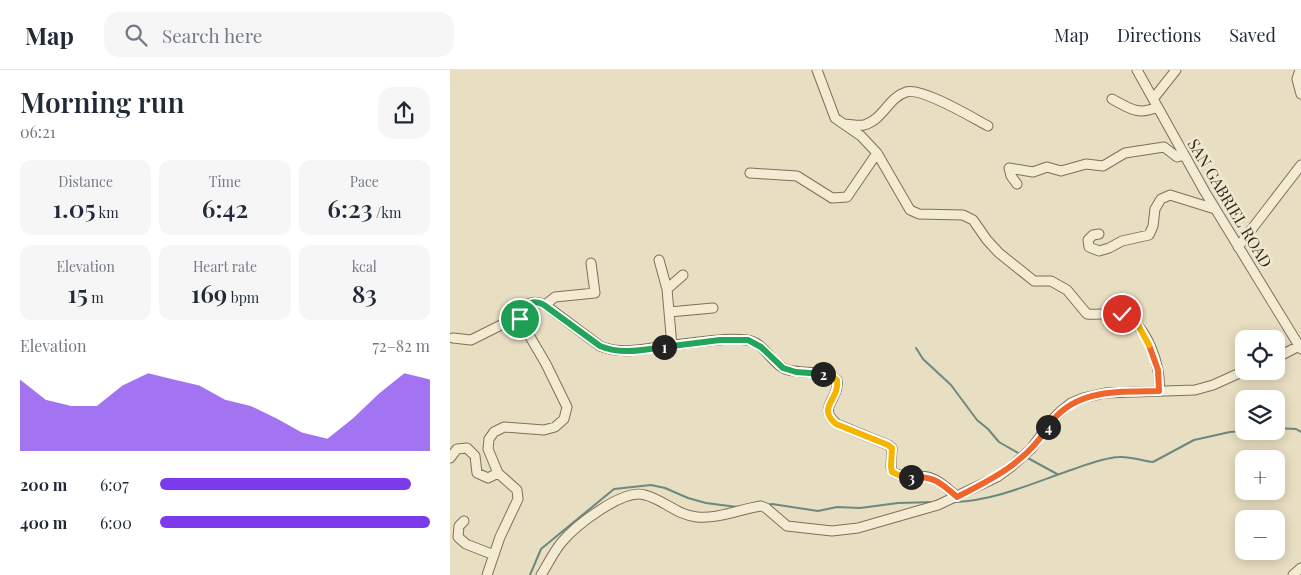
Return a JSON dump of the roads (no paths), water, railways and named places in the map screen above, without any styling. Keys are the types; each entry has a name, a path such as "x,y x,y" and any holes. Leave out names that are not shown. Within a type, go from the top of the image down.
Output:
{"street":[{"path":"817,70 835,118 861,136 877,153 910,210 919,214 963,215 973,220 999,253 1034,281 1051,281 1067,290 1087,314 1122,314 1138,325 1154,355 1158,370 1159,391"},
{"name":"SAN GABRIEL ROAD","path":"1137,70 1215,209 1299,345"},
{"path":"1112,99 1134,110 1147,112 1176,70"},
{"path":"1300,70 1297,79 1301,94"},
{"path":"844,124 864,125 882,115 894,98 908,91 926,94 988,126"},
{"path":"1017,184 1011,176 1009,168 1033,172 1047,167 1061,171 1086,164 1103,166 1125,153 1164,147 1177,157 1184,156"},
{"path":"750,173 797,176 832,198 847,197 877,153"},
{"path":"1238,247 1301,165"},
{"path":"1099,234 1088,240 1090,247 1099,251 1122,241 1149,235 1153,226 1155,209 1161,199 1170,195 1215,209"},
{"path":"659,260 667,289 672,346"},
{"path":"544,305 555,297 595,293 591,263"},
{"path":"667,289 683,275"},
{"path":"487,575 500,537 518,499 517,490 498,473 488,449 489,439 494,432 504,427 544,430 555,427 564,419 567,407 546,364 520,319 522,311 527,304 536,302 544,305 600,346 610,350 631,351 720,340 748,340 761,347 783,368 796,372 832,376 837,380 838,387 827,413 836,424 892,448 892,472 897,475 931,478 940,482 957,497"},
{"path":"669,312 713,308"},
{"path":"453,338 471,340 511,320 520,319"},
{"path":"1285,353 1299,345"},
{"path":"541,575 561,544 575,528 606,508 633,494 646,495 682,513 696,517 725,515 761,506 787,526 832,531 858,528 938,505 996,477 1031,449 1057,415 1077,400 1105,393 1184,391 1205,388 1235,375"},
{"path":"450,458 457,449 467,448 475,456 477,473 488,478 498,473"},
{"path":"464,520 459,526 458,537 466,544 494,555"},
{"path":"1293,575 1301,568"}],"waterway":[{"path":"916,348 923,359 951,385 977,420 999,442 1020,454"},
{"path":"1285,428 1296,429 1301,432"},
{"path":"955,502 971,501 1001,494 1090,463 1107,459 1123,457 1153,462 1194,440 1235,432"},
{"path":"1026,457 1057,474"},
{"path":"530,575 541,549 614,489 651,485 665,488 706,503 737,507"},
{"path":"767,505 772,504 818,511 837,507 860,508 898,503 935,502"}]}
